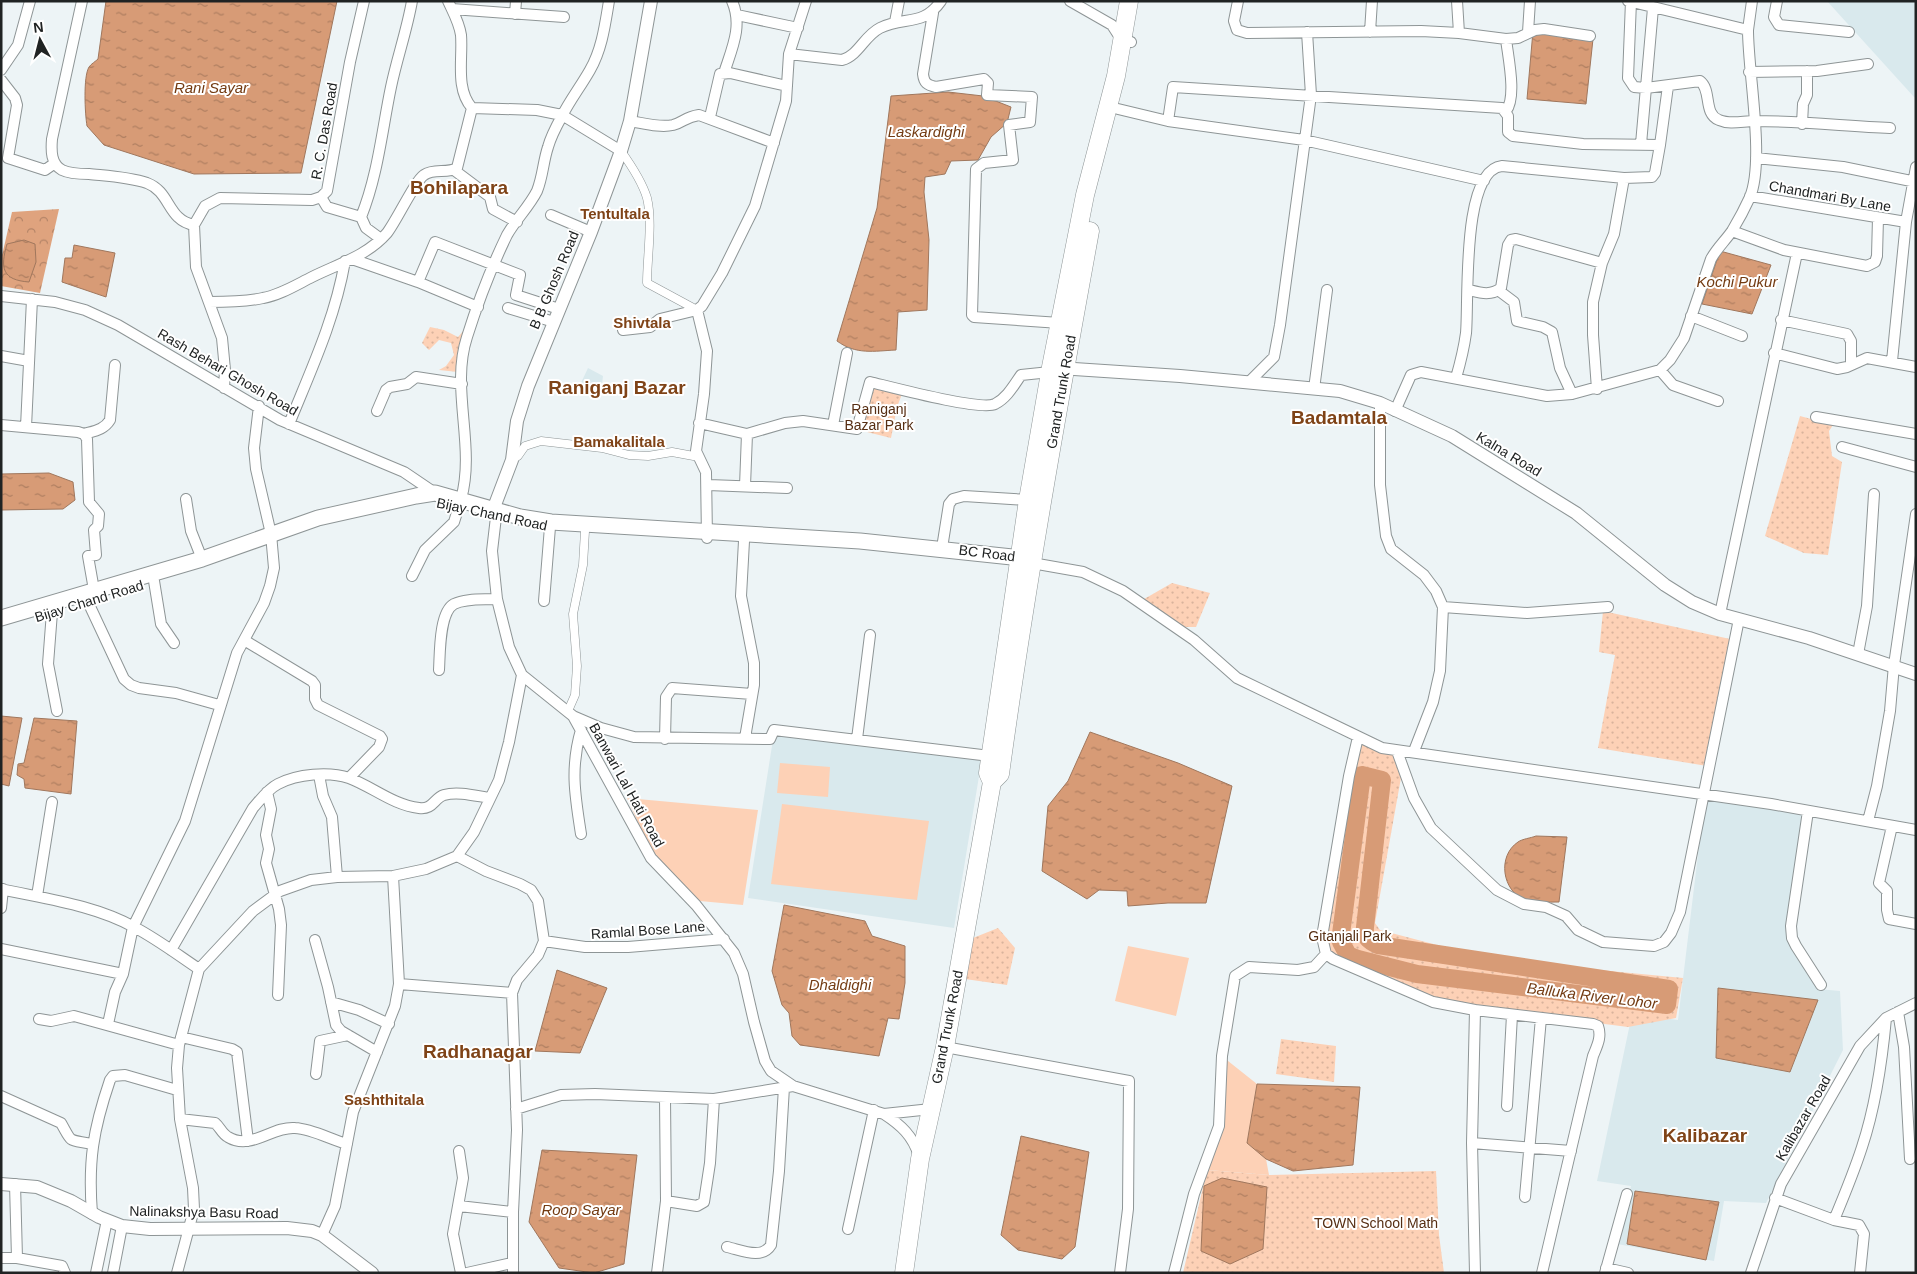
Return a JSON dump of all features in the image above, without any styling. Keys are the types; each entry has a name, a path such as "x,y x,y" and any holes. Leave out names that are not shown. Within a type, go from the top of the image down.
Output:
{"highway":[{"name":"Grand Trunk Road","path":"904,1273 920,1159 945,1047 992,782 988,773 990,756 1027,562 1028,500 1055,369 1118,109 1129,1"},
{"name":"Grand Trunk Road","path":"992,782 1000,774 1060,323 1085,195 1116,76 1125,30 1138,1"}],"main road":[{"name":"Bijay Chand Road","path":"1,618 154,581 272,538 318,518 386,501 436,492 460,503 550,527 585,531 707,536 744,541 942,552"},
{"name":"Bijay Chand Road","path":"1,628 52,612 90,595 272,538 417,502 435,500 460,503"},
{"name":"Bijay Chand Road","path":"495,513 551,522 707,536 942,552"},
{"name":"BC Road","path":"942,552 1027,562"}],"street":[{"path":"1,70 18,45 30,1"},
{"path":"82,1 52,139 51,154 55,163 63,170 74,173 130,179 157,188 178,218 194,225 196,267 222,338 226,370 224,388"},
{"name":"R. C. Das Road","path":"194,225 205,206 220,198 312,200 321,197 327,191 350,62 364,1"},
{"path":"360,216 369,196 376,170 391,84 412,1"},
{"path":"516,1 516,14"},
{"path":"412,576 425,550 454,522 465,484 467,452 462,355 478,307 508,234 528,208 536,191 543,174 548,146 562,115 591,69 602,40 609,1"},
{"name":"B B Ghosh Road","path":"495,513 512,460 516,421 531,377 591,232 621,151 630,121 651,1"},
{"path":"710,118 718,78 724,73 736,36 737,15 732,1"},
{"path":"623,330 650,327 660,319 697,310 702,306 722,273 755,206 786,101 789,54 806,1"},
{"path":"895,22 899,1"},
{"path":"941,1 933,12 923,74 924,82 929,86 936,87 984,79 988,83 988,95 1032,97 1030,122 1009,125 1013,160 984,162 976,169 972,315 1060,323"},
{"path":"1070,1 1125,30"},
{"path":"1238,1 1234,20 1237,30 1247,33 1459,33 1506,39 1518,38 1528,32 1544,29 1590,36"},
{"path":"1370,32 1372,1"},
{"path":"1457,1 1459,33"},
{"path":"1528,32 1530,1"},
{"path":"1395,411 1411,375 1421,372 1547,396 1597,389 1660,370 1670,360 1684,338 1711,258 1732,231 1750,196 1754,180 1756,158 1749,72 1748,30 1752,1"},
{"path":"1777,1 1774,17 1779,25 1849,32"},
{"path":"1748,30 1630,2 1628,78 1634,87 1646,88 1700,81 1705,86 1711,113 1718,120 1890,128"},
{"path":"454,170 460,163 472,108 464,94 461,34 450,5 516,14 564,17"},
{"path":"1641,144 1653,8"},
{"path":"789,54 842,60 854,55 874,30 895,22 915,20 933,12"},
{"path":"737,15 798,28"},
{"path":"1248,382 1274,357 1288,270 1311,95 1307,32"},
{"path":"1506,39 1512,93 1509,107 1506,111 1508,132 1513,136 1583,144 1641,144 1660,146"},
{"path":"1749,72 1807,71 1868,64"},
{"path":"1802,124 1803,104 1807,95 1807,71"},
{"path":"724,73 787,86"},
{"path":"1,80 15,98 17,104 8,158 2,168"},
{"path":"1456,378 1466,335 1470,222 1490,169 1502,166 1624,178 1652,177 1655,173 1660,146 1668,86"},
{"path":"1168,121 1173,87 1496,108 1506,111"},
{"path":"472,108 537,110 562,115 621,151 632,168 647,198 649,210 647,284 697,310 707,351 704,394 696,451 705,465 708,485 707,536"},
{"path":"1118,109 1168,121 1304,140 1484,181"},
{"path":"630,121 666,126 678,123 686,117 699,115 774,143"},
{"path":"8,158 45,170 55,163"},
{"path":"1756,158 1844,168 1914,181"},
{"path":"1892,361 1906,222 1916,167"},
{"path":"209,302 239,302 264,298 285,291 373,247 406,205 420,178 433,172 454,170 490,197 493,209 517,222"},
{"path":"1597,389 1594,364 1593,302 1602,263 1614,234 1624,178"},
{"name":"Chandmari By Lane","path":"1750,196 1906,222"},
{"path":"321,197 327,207 360,216 366,228 381,239"},
{"path":"551,215 591,232"},
{"path":"1732,231 1796,253 1872,266 1877,256 1878,218"},
{"path":"1468,290 1487,294 1501,288 1508,245 1511,240 1516,239 1602,263"},
{"path":"418,282 435,242 494,267 520,275 516,295 559,309"},
{"path":"1720,614 1796,253"},
{"path":"349,260 418,282 478,307"},
{"path":"289,424 327,336 349,260"},
{"path":"1314,389 1327,290"},
{"path":"1498,290 1514,302 1517,321 1543,327 1552,332 1560,368 1572,394"},
{"name":"Rash Behari Ghosh Road","path":"1,296 55,302 84,310 118,325 289,424 404,472 436,492"},
{"path":"26,427 32,299"},
{"path":"508,308 554,322"},
{"path":"1691,316 1742,336"},
{"path":"1782,320 1847,334 1851,341 1851,365"},
{"path":"833,425 847,353"},
{"path":"1774,353 1831,368 1847,367 1867,358 1892,361 1916,367"},
{"path":"1,356 29,361"},
{"path":"1,425 84,434 99,430 106,426 110,420 115,365"},
{"path":"699,423 747,434 785,423 812,422 857,429 870,382 924,395 988,406 1006,396 1021,375 1055,369"},
{"name":"Kalna Road","path":"1055,369 1180,376 1340,391 1380,403 1452,436 1515,474 1576,513 1665,585 1692,602 1720,614 1894,665 1916,674"},
{"path":"1660,370 1673,385 1718,401"},
{"path":"377,411 386,390 390,387 406,384 416,377 462,384"},
{"path":"1380,403 1380,485 1386,536 1391,549 1424,575 1436,591 1443,607 1440,671 1432,702 1414,751"},
{"path":"108,1024 115,992 123,974 134,927 185,821 219,705 237,653 264,603 270,586 274,568 272,538 256,469 254,439 259,406"},
{"path":"1816,417 1916,434"},
{"path":"84,434 88,447 89,502 99,514 98,526 94,530 96,555 88,556 90,595 124,679 131,685 176,693 219,705"},
{"path":"745,486 747,434"},
{"path":"512,460 518,456 525,446 542,441 602,448 629,455 648,456 672,452 699,457"},
{"path":"1842,447 1916,467"},
{"path":"708,485 787,488"},
{"path":"1858,654 1867,606 1874,494"},
{"path":"942,552 949,504 953,499 964,496 1028,500"},
{"path":"186,499 193,537 202,559"},
{"name":"Banwari Lal Hati Road","path":"495,513 492,551 497,599 509,647 522,675 571,714 651,858 709,921 734,953 743,974 765,1061 770,1071 789,1087 884,1114 931,1109"},
{"path":"1868,821 1890,711 1894,665 1911,587 1916,514"},
{"path":"544,601 550,527"},
{"path":"585,531 583,565 573,614 577,659 575,695 571,714 601,728 626,734 666,739 770,739 774,730 990,756"},
{"path":"744,541 741,596 754,663 746,738"},
{"path":"1027,562 1083,572 1123,591 1194,640 1237,678 1382,748 1397,751 1414,751 1703,794 1916,830"},
{"path":"154,581 161,624 174,643"},
{"path":"439,670 444,620 447,610 453,604 463,601 497,599"},
{"path":"1443,607 1528,613 1608,607"},
{"path":"52,612 48,664 56,711"},
{"path":"1397,751 1414,798 1430,828 1497,890 1524,904 1546,907 1566,916 1578,930 1603,942 1654,946 1664,942 1671,933 1680,912 1739,619"},
{"path":"857,739 870,635"},
{"path":"244,640 312,681 315,685 315,702 318,705 380,736 382,739 379,747 349,778"},
{"path":"177,1273 194,1210 193,1188 180,1120 178,1090 180,1041 199,969 253,911 275,894 311,880 337,877 393,876 426,869 457,856 474,832 499,780 509,742 522,675"},
{"path":"666,739 666,696 672,688 752,694"},
{"path":"581,730 573,764 574,786 581,834"},
{"path":"1326,954 1322,937 1323,930 1349,776 1358,737"},
{"path":"170,950 254,808 267,792 278,783 319,775 349,778 377,794 422,809 431,807 438,798 449,794 490,798"},
{"path":"319,775 323,796 332,817 337,877"},
{"path":"267,792 271,809 266,835 269,849 266,863 281,925 278,995"},
{"path":"37,896 52,802"},
{"path":"1808,811 1792,932 1796,946 1821,985"},
{"path":"1892,826 1879,883 1887,892 1886,910 1889,918 1916,924"},
{"path":"457,856 486,871 532,890 538,901 544,941 538,955 516,980 512,993 516,1109 512,1268 467,1273"},
{"path":"322,1235 335,1206 353,1112 389,1024 399,984 393,876"},
{"path":"1,908 2,889 68,903 134,927 199,969"},
{"path":"705,939 710,930 709,921"},
{"name":"Ramlal Bose Lane","path":"544,941 585,948 628,947 705,939 724,939"},
{"path":"315,940 336,1025 348,1035 377,1052"},
{"path":"1,948 123,974"},
{"path":"1326,954 1433,1002 1475,1010 1598,1026 1600,1030 1598,1047 1593,1056 1542,1273"},
{"path":"1174,1273 1194,1194 1219,1126 1222,1056 1235,976 1249,967 1298,970 1314,967 1326,954"},
{"path":"399,984 512,993"},
{"path":"331,1002 359,1010 389,1024"},
{"name":"Kalibazar Road","path":"1751,1273 1780,1184 1860,1046 1886,1018 1916,1003"},
{"path":"1474,1273 1472,1143 1475,1010"},
{"path":"1898,1012 1904,1055 1910,1159"},
{"path":"1507,1106 1512,1015"},
{"path":"39,1020 51,1021 74,1016 180,1041 232,1048 237,1052 248,1141"},
{"path":"1525,1197 1531,1147 1541,1018"},
{"path":"1834,1220 1862,1147 1873,1107 1883,1055 1886,1018"},
{"path":"316,1074 320,1041 348,1035"},
{"path":"945,1047 1130,1081 1128,1209 1120,1273"},
{"path":"92,1214 90,1186 92,1144 96,1120 113,1076 125,1075 178,1090"},
{"path":"516,1109 561,1095 595,1094 714,1099 789,1087 771,1245 768,1251 762,1253 727,1247"},
{"path":"1,1096 61,1122 67,1137 71,1140 92,1144"},
{"path":"657,1273 666,1202 665,1098"},
{"path":"666,1202 697,1206 704,1202 710,1163 714,1099"},
{"path":"848,1229 874,1110"},
{"path":"884,1114 900,1125 912,1138 920,1159"},
{"path":"180,1120 215,1123 225,1135 233,1140 248,1141 261,1138 281,1129 293,1128 347,1144"},
{"path":"1472,1143 1571,1151"},
{"path":"459,1151 462,1178 453,1234 461,1273"},
{"name":"Nalinakshya Basu Road","path":"1,1184 37,1186 55,1193 92,1214 122,1226 189,1229 286,1228 312,1231 322,1235 372,1273"},
{"path":"15,1184 17,1258"},
{"path":"1627,1194 1605,1270 1628,1273"},
{"path":"1776,1198 1834,1220 1860,1225 1863,1229 1860,1273"},
{"path":"459,1206 513,1212"},
{"path":"96,1273 106,1220"},
{"path":"113,1273 122,1226"},
{"path":"1,1258 17,1258 62,1266 65,1273"}],"shaded area":[{"path":"1827,1 1916,1 1916,98 1914,97"},
{"path":"588,368 603,376 601,393 580,385"},
{"path":"774,733 982,758 954,928 748,898"},
{"path":"1705,797 1804,814 1786,937 1818,989 1840,991 1843,1050 1766,1203 1724,1201 1714,1261 1617,1244 1631,1186 1597,1181 1632,1014 1678,1020"}],"green space":[{"path":"59,209 40,293 1,286 1,260 12,212"},
{"path":"430,327 444,330 458,337 465,329 458,372 439,370 446,366 454,355 451,343 439,340 429,350 422,343"},
{"name":"Raniganj Bazar Park","path":"872,386 902,394 897,407 891,438 859,430"},
{"path":"1800,416 1833,425 1829,431 1832,456 1842,462 1828,555 1804,553 1765,536"},
{"path":"1172,583 1210,593 1196,627 1185,627 1139,602"},
{"path":"1603,611 1730,639 1707,766 1598,748 1615,655 1599,652"},
{"name":"Gitanjali Park","path":"1358,737 1404,761 1375,923 1380,930 1494,960 1683,978 1676,1018 1628,1027 1433,1002 1333,959 1322,937"},
{"path":"780,763 830,767 828,797 777,793"},
{"path":"627,798 758,810 743,905 700,901 652,853"},
{"path":"782,804 929,821 917,900 771,884"},
{"path":"998,928 1015,948 1007,985 965,979 973,938"},
{"path":"1128,946 1189,958 1176,1016 1115,1001"},
{"path":"1281,1039 1336,1046 1334,1082 1276,1074"},
{"path":"1223,1057 1257,1084 1247,1143 1266,1159 1269,1175 1207,1170 1220,1127"},
{"name":"TOWN School Math","path":"1207,1170 1269,1175 1436,1171 1439,1235 1444,1273 1183,1273"}],"water":[{"name":"Rani Sayar","path":"106,1 337,1 301,173 194,174 104,145 87,126 85,96 87,72 90,66 98,59"},
{"path":"1533,31 1593,39 1586,104 1527,99"},
{"name":"Laskardighi","path":"948,92 983,96 1011,107 1007,123 991,137 978,160 951,161 945,174 925,177 924,192 929,240 927,310 898,312 896,350 865,351 851,348 837,341 877,208 891,96"},
{"path":"24,240 35,244 36,262 29,282 13,279 5,271 4,266 7,244"},
{"path":"74,245 115,253 106,297 62,282 65,258 72,258"},
{"name":"Kochi Pukur","path":"1720,251 1771,265 1752,314 1702,304"},
{"path":"49,473 73,482 75,500 63,509 1,510 1,474"},
{"path":"1,716 22,718 9,786 1,784"},
{"path":"34,718 77,721 71,794 25,788 24,779 17,775 18,764 24,763"},
{"path":"1090,732 1178,763 1232,786 1206,903 1128,906 1127,891 1099,890 1087,899 1042,871 1048,806 1068,781"},
{"path":"1536,836 1567,837 1559,902 1525,900 1511,889 1507,881 1505,864 1511,848 1520,841"},
{"name":"Dhaldighi","path":"784,905 865,921 872,936 905,946 905,983 899,1019 888,1018 879,1056 800,1045 792,1036 789,1013 782,1005 772,971"},
{"path":"557,970 607,988 580,1053 535,1051"},
{"path":"1718,988 1818,1000 1790,1072 1716,1058"},
{"path":"1257,1084 1360,1087 1353,1165 1293,1171 1266,1159 1247,1143"},
{"path":"1021,1136 1089,1152 1075,1247 1062,1259 1018,1250 1001,1235"},
{"name":"Roop Sayar","path":"542,1150 637,1155 624,1264 594,1273 559,1268 529,1222"},
{"path":"1222,1178 1267,1187 1263,1249 1230,1264 1201,1251 1204,1186"},
{"path":"1635,1191 1719,1202 1706,1260 1627,1244"}],"waterway":[{"name":"Balluka River Lohor","path":"1362,775 1382,780 1365,927 1366,936 1370,940 1378,945 1669,989 1667,1005 1417,974 1348,955 1341,942 1341,934 1362,775"}],"district":[{"name":"Bohilapara","path":"459,187"},
{"name":"Tentultala","path":"615,214"},
{"name":"Shivtala","path":"642,323"},
{"name":"Raniganj Bazar","path":"617,387"},
{"name":"Badamtala","path":"1339,417"},
{"name":"Bamakalitala","path":"619,442"},
{"name":"Radhanagar","path":"478,1051"},
{"name":"Sashthitala","path":"384,1100"},
{"name":"Kalibazar","path":"1705,1135"}]}
